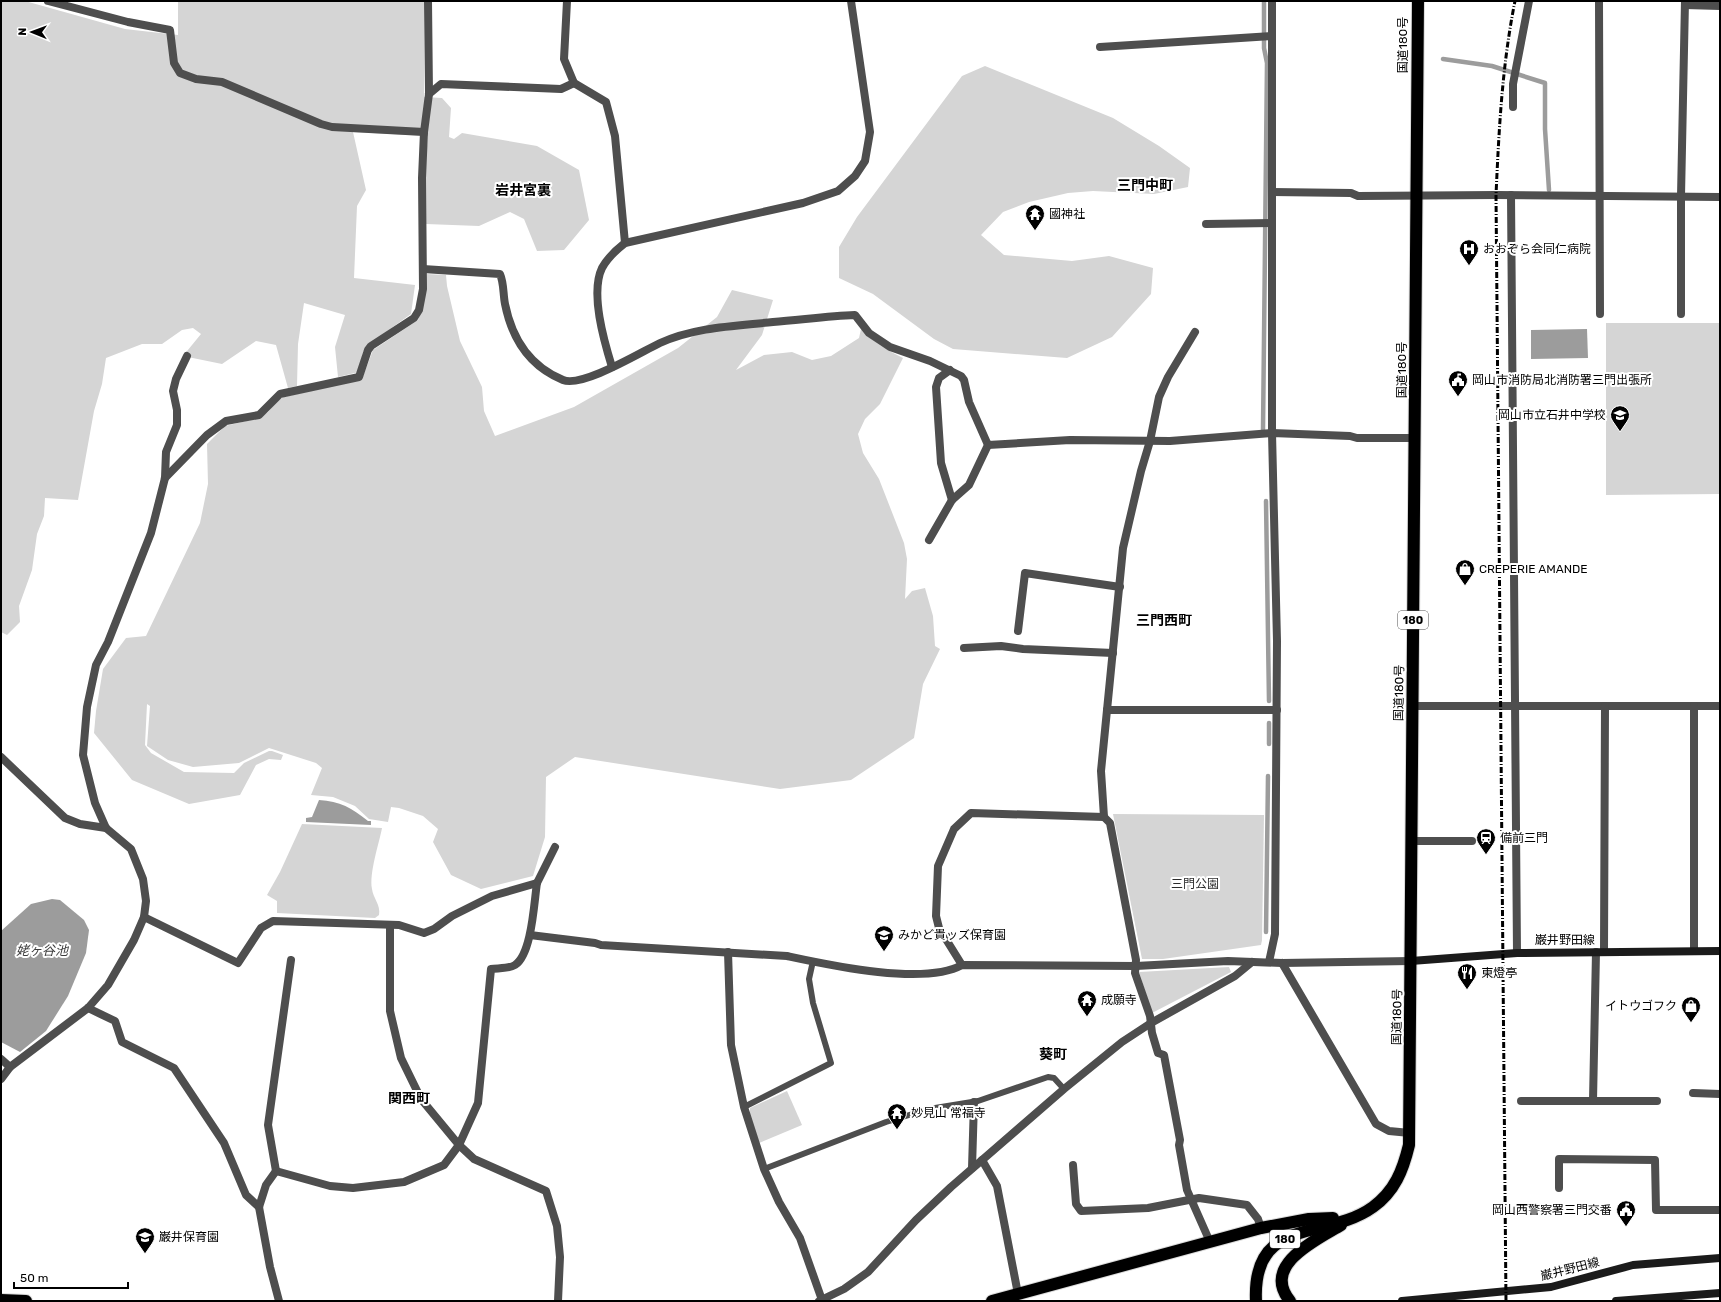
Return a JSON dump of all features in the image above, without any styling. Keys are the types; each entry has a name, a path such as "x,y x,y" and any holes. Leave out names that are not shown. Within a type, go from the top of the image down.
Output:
{"highway":[{"name":"国道180号","path":"1256,1301 1256,1285 1260,1264 1266,1254 1274,1246 1288,1237 1354,1217 1373,1207 1390,1191 1403,1170 1410,1134 1418,1"},
{"path":"992,1301 1261,1228 1309,1219 1354,1217"},
{"path":"1290,1301 1283,1291 1282,1276 1295,1254 1354,1217"},
{"path":"1,1300 26,1301"}],"main road":[{"name":"巌井野田線","path":"1412,961 1517,953 1720,951"},
{"name":"巌井野田線","path":"1402,1301 1551,1288 1633,1265 1720,1258"},
{"path":"1616,1301 1720,1293"}],"street":[{"path":"48,1 128,22 170,30 174,63 180,73 196,79 222,82 321,124 332,127 424,132"},
{"path":"165,478 207,435 226,420 259,415 269,403 280,394 359,377 368,350 371,346 414,318 423,289 422,178 424,132 429,94 428,1"},
{"path":"567,1 564,59 574,83 606,102 615,136 625,243"},
{"path":"612,367 601,330 598,288 602,268 612,253 625,243 803,203 838,191 855,176 865,161 870,132 851,1"},
{"path":"1269,962 1275,934 1277,710 1276,580 1267,223 1272,192 1266,36 1272,1"},
{"path":"1513,107 1513,84 1529,1"},
{"path":"1600,1 1600,314"},
{"path":"1681,314 1681,196 1685,3 1720,6"},
{"path":"1100,47 1266,36"},
{"path":"429,94 442,84 560,89 574,83"},
{"path":"1272,192 1351,193 1358,196 1600,195 1720,197"},
{"path":"1511,195 1517,953"},
{"path":"1206,224 1267,223"},
{"path":"423,269 500,274 508,320 516,340 530,358 548,373 565,381 577,381 612,367 661,342 683,334 718,328 855,315 869,333 890,347 930,361 950,370 964,380 969,402 988,445 969,485 952,500 929,540"},
{"path":"1195,332 1168,377 1159,397 1150,442 1141,471 1123,548 1101,771 1104,817 1110,823 1136,960 1135,973 1158,1053 1164,1055 1180,1140 1179,1145 1187,1190 1210,1242"},
{"path":"1,1079 10,1067 88,1008 108,985 134,940 144,917 146,901 143,880 131,850 106,828 95,803 83,755 88,707 96,665 108,642 152,533 165,478 166,452 177,425 178,410 173,391 176,379 186,356"},
{"path":"950,370 939,378 936,387 941,463 952,500"},
{"path":"988,445 1070,440 1150,442 1272,433 1350,436 1357,438 1416,438"},
{"path":"1018,631 1025,573 1120,587"},
{"path":"964,648 1001,646 1023,649 1112,653"},
{"path":"1412,706 1720,706"},
{"path":"1593,1101 1600,952 1605,706"},
{"path":"1694,706 1694,952"},
{"path":"1107,710 1277,710"},
{"path":"1,757 65,818 80,824 106,828"},
{"path":"962,965 939,928 936,916 938,866 954,829 971,813 1104,817"},
{"path":"1412,841 1472,841"},
{"path":"276,1171 330,1186 353,1188 404,1182 444,1165 458,1145 478,1103 491,969 515,965 524,953 530,935 537,883 555,847"},
{"path":"144,917 238,963 261,928 273,921 399,925 424,933 429,932 452,916 492,896 537,883"},
{"path":"390,925 390,1011 401,1058 421,1099 458,1145 474,1159 546,1191 557,1226 560,1257 558,1301"},
{"path":"530,935 601,945 787,956 813,962 906,974 942,972 952,970 962,965 1136,966 1228,961 1282,963 1412,961"},
{"path":"728,952 731,1045 744,1107 764,1169 779,1202 800,1238 820,1300 844,1288 868,1272 916,1220 972,1168 1064,1089 1122,1042 1150,1023 1235,976 1252,962"},
{"path":"279,1301 270,1267 259,1207 266,1185 276,1171 268,1125 291,960"},
{"path":"1282,963 1376,1124 1389,1131 1410,1134"},
{"path":"88,1008 115,1021 122,1042 174,1068 224,1143 246,1195 259,1207"},
{"path":"1,1059 10,1067"},
{"path":"1693,1093 1720,1094"},
{"path":"1521,1101 1657,1101"},
{"path":"972,1168 974,1102"},
{"path":"1559,1188 1559,1159 1655,1160 1656,1210 1720,1210"},
{"path":"982,1160 997,1186 1018,1294"},
{"path":"1073,1165 1076,1204 1082,1211 1148,1208 1199,1198 1247,1205 1258,1219 1261,1228"}],"lane":[{"path":"744,1107 831,1062 813,1003 809,979 813,962"},
{"path":"764,1169 893,1120 929,1108 974,1102 1048,1077 1054,1078 1064,1089"}],"green space":[{"path":"1,1 25,1 125,29 178,35 178,1 424,1 424,97 442,98 451,108 449,137 454,139 462,133 537,146 579,170 589,220 564,250 537,251 524,219 510,212 479,226 426,224 426,157 428,136 353,132 366,190 357,206 354,278 415,285 411,314 369,344 363,352 359,372 338,377 335,347 345,315 304,303 298,344 297,386 288,388 276,345 256,341 222,364 183,356 201,334 193,328 182,330 162,344 142,344 106,358 102,384 94,411 78,500 45,498 44,516 37,534 32,570 19,606 20,622 7,635 1,632"},
{"path":"985,66 1113,118 1159,146 1190,168 1188,187 1154,194 1093,191 1068,193 1029,202 1003,212 981,235 1004,255 1072,261 1109,256 1153,268 1151,294 1112,337 1067,358 953,349 934,339 873,294 839,278 839,247 857,217 962,76"},
{"path":"427,274 446,275 447,286 460,341 482,387 484,411 495,436 574,407 678,348 717,317 732,290 773,300 762,335 736,370 764,355 792,352 812,360 831,356 859,338 861,329 880,345 903,358 880,404 865,419 858,434 863,453 879,479 904,543 907,559 905,599 912,591 925,588 933,616 935,646 940,649 923,684 914,738 851,780 780,789 575,757 546,777 545,837 533,876 481,889 451,875 433,842 438,829 423,816 399,808 391,807 388,822 369,819 355,806 333,797 311,795 322,768 316,763 269,748 239,763 193,767 168,760 147,746 150,706 147,704 145,745 151,753 184,772 234,773 244,763 269,751 283,755 281,760 269,759 256,765 240,795 189,804 132,780 94,733 103,669 126,638 146,636 200,523 208,484 207,444 225,426 259,418 268,412 277,401 284,397 362,379 373,350 418,320 423,307"},
{"path":"1606,323 1720,323 1720,494 1606,495"},
{"name":"三門公園","path":"1113,814 1264,815 1261,945 1163,959 1142,959"},
{"path":"302,824 382,828 371,882 379,908 379,915 375,918 277,913 277,901 267,895 280,872"},
{"path":"1229,967 1231,972 1152,1013 1139,972"},
{"path":"787,1091 802,1125 759,1143 750,1115 750,1108"}],"water":[{"path":"1587,329 1588,358 1531,359 1531,330"},
{"path":"319,800 345,806 357,812 368,821 371,821 371,825 306,822 306,818 312,817"},
{"name":"姥ヶ谷池","path":"52,899 60,900 84,920 89,930 86,953 68,996 46,1031 20,1052 1,1042 1,931 31,904"}],"waterway":[{"path":"1263,430 1267,63 1264,48 1264,1"},
{"path":"1443,59 1492,66 1545,83 1545,129 1549,190"},
{"path":"1266,501 1269,701"},
{"path":"1269,723 1269,744"},
{"path":"1266,932 1268,776"}],"railway":[{"path":"1506,1301 1496,195 1504,74 1515,1"}],"place":[{"name":"國神社","path":"1035,231"},
{"name":"おおぞら会同仁病院","path":"1469,266"},
{"name":"岡山市消防局北消防署三門出張所","path":"1458,397"},
{"name":"岡山市立石井中学校","path":"1620,432"},
{"name":"CREPERIE AMANDE","path":"1465,586"},
{"name":"備前三門","path":"1486,855"},
{"name":"みかど貴ッズ保育園","path":"884,952"},
{"name":"東燈亭","path":"1467,990"},
{"name":"成願寺","path":"1087,1017"},
{"name":"イトウゴフク","path":"1691,1023"},
{"name":"妙見山 常福寺","path":"897,1130"},
{"name":"岡山西警察署三門交番","path":"1626,1227"},
{"name":"巌井保育園","path":"145,1254"}],"district":[{"name":"三門中町","path":"1145,185"},
{"name":"岩井宮裏","path":"523,190"},
{"name":"三門西町","path":"1164,620"},
{"name":"葵町","path":"1053,1054"},
{"name":"関西町","path":"409,1098"}]}
